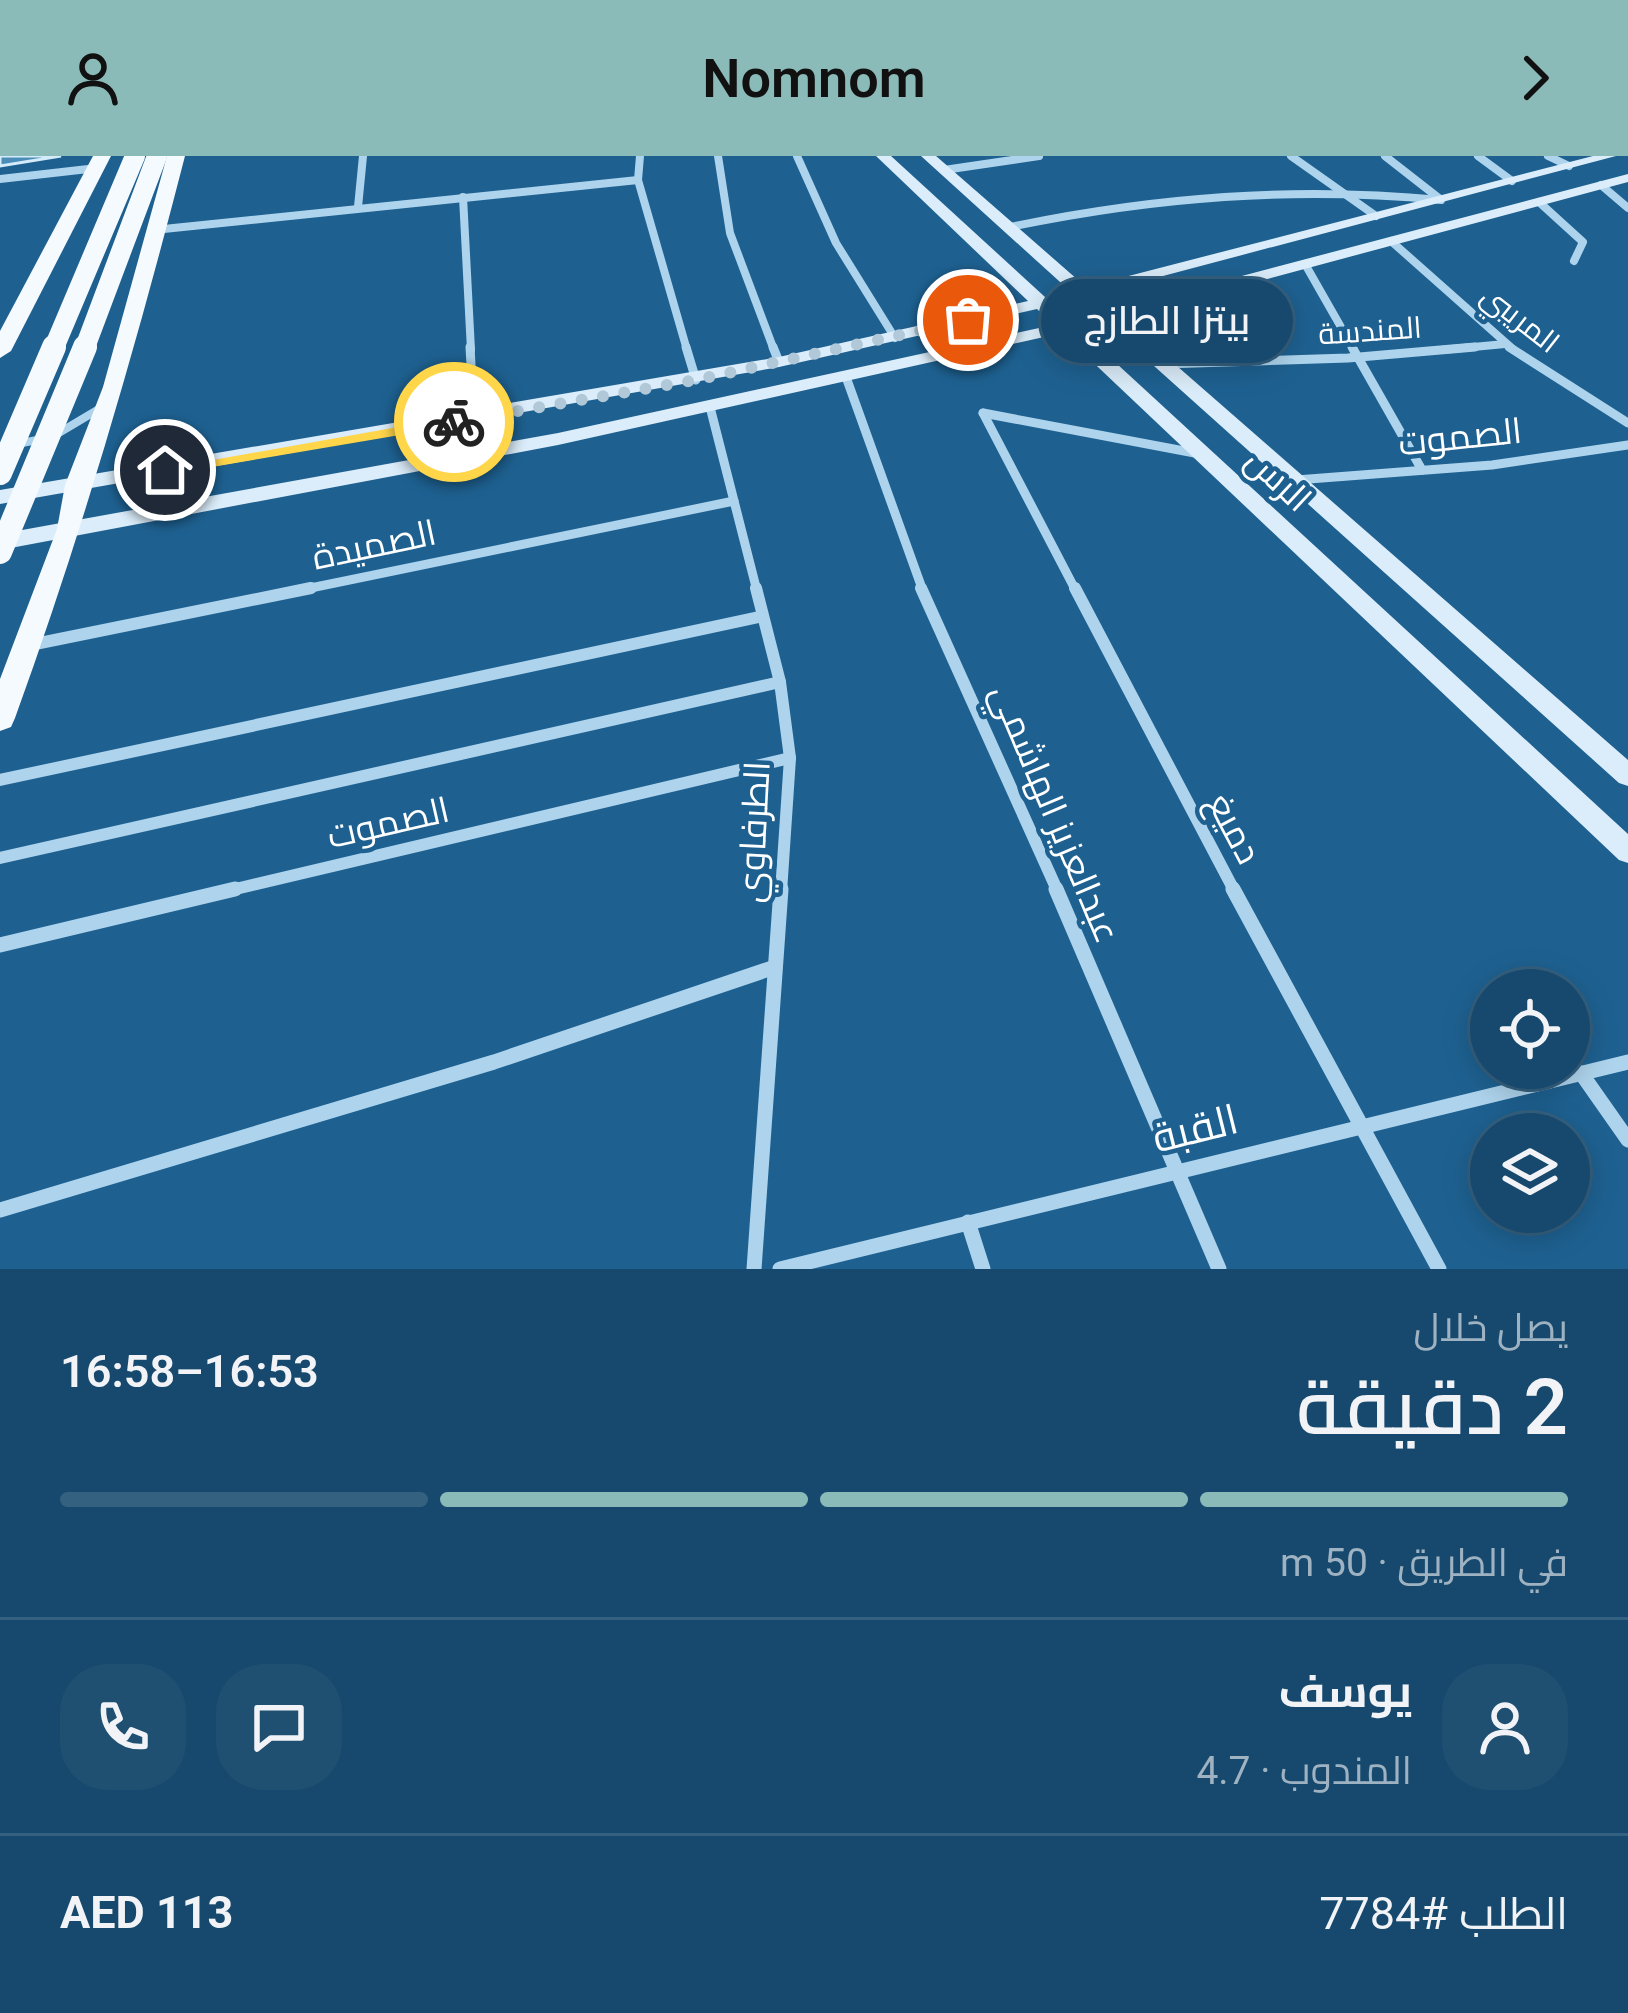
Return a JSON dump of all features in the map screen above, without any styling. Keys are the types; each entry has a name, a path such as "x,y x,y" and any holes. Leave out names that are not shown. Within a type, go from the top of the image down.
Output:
{"main road":[{"path":"0,473 135,156"},
{"path":"0,552 121,260 157,156"},
{"path":"0,718 70,529 77,485 114,387 176,156"},
{"name":"الرس","path":"883,156 1628,851"},
{"path":"0,497 696,380 895,338 1609,156"},
{"path":"0,351 99,162"},
{"name":"الرس","path":"936,163 1628,775"},
{"path":"0,542 846,377 1112,316 1628,178"}],"street":[{"path":"358,207 363,156"},
{"path":"640,156 638,180 696,380"},
{"path":"718,156 730,232 779,362"},
{"path":"796,156 836,243 895,338"},
{"path":"936,163 1040,156"},
{"path":"1291,156 1376,216"},
{"path":"1385,156 1441,200"},
{"path":"1478,156 1512,181"},
{"path":"1548,156 1569,166"},
{"path":"0,179 99,162"},
{"path":"154,230 638,180"},
{"path":"1601,185 1628,208"},
{"path":"1010,227 1188,193 1336,188 1441,200"},
{"path":"463,197 474,418"},
{"path":"1539,202 1583,242 1574,261"},
{"name":"المريبي","path":"1391,241 1505,344 1628,423"},
{"path":"1305,264 1422,470"},
{"name":"المندسة","path":"1165,364 1359,357 1505,344"},
{"name":"عبدالعزيز الهاشمي","path":"846,377 920,585 963,671 1219,1269"},
{"name":"الطرفاوي","path":"710,407 759,617 780,682 790,758 754,1269"},
{"name":"دميغ","path":"1204,454 982,413 1357,1125 1439,1269"},
{"name":"الصموت","path":"1297,480 1628,445"},
{"name":"الصميدة","path":"26,645 734,501"},
{"path":"0,780 759,617"},
{"path":"0,858 780,682"},
{"name":"الصموت","path":"0,945 790,758"},
{"path":"0,1210 494,1062 775,968"},
{"name":"القبة","path":"1590,1070 1628,1061"},
{"path":"1590,1085 1628,1140"},
{"name":"القبة","path":"780,1269 1509,1089"},
{"path":"968,1222 982,1269"}],"lane":[{"path":"0,445 26,444 76,427 95,414 114,387"}],"building":[{"path":"0,156 61,156 0,166"}],"way so far":[{"path":"454,422 696,380 968,320"}],"place":[{"name":"بيتزا الطازج","path":"968,320"}],"route":[{"path":"165,470 454,422"}]}
